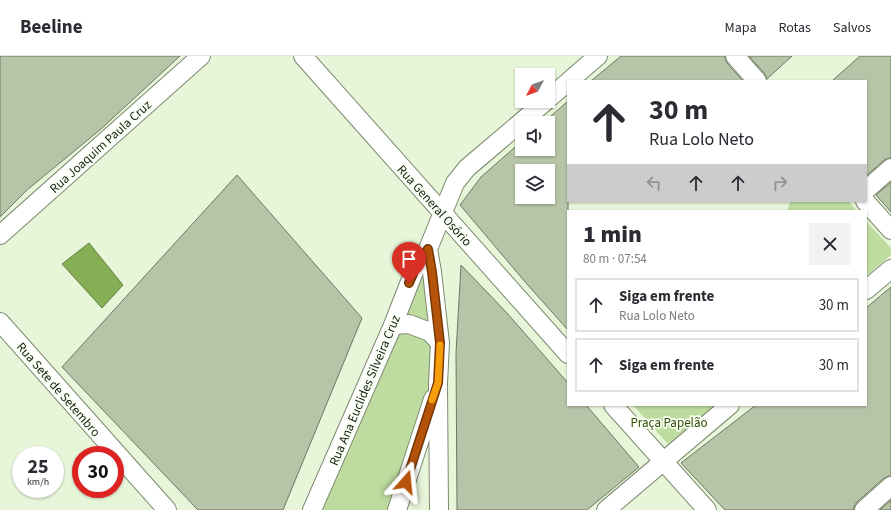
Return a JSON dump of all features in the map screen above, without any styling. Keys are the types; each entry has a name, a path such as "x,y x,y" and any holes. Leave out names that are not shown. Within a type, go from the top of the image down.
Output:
{"street":[{"name":"Rua Joaquim Paula Cruz","path":"0,235 201,56"},
{"name":"Rua General Osório","path":"302,56 567,353"},
{"path":"569,80 598,56"},
{"path":"735,56 756,80"},
{"path":"555,93 567,82"},
{"name":"Rua Ana Euclides Silveira Cruz","path":"312,510 393,325 415,269 428,249 455,183 467,168 538,108"},
{"path":"867,189 891,168"},
{"path":"866,202 891,230"},
{"path":"428,249 440,343 438,383 439,510"},
{"path":"867,289 891,269"},
{"name":"Rua Sete de Setembro","path":"0,322 167,510"},
{"path":"393,325 409,324 430,332 440,343"},
{"path":"397,510 438,383"},
{"path":"614,406 707,510"},
{"path":"606,510 729,406"},
{"path":"864,510 891,486"}],"green space":[{"path":"791,202 849,202 856,210 787,210"},
{"path":"867,222 891,248 891,255 867,275"},
{"path":"428,249 440,343 393,325"},
{"path":"398,328 431,335 435,383 392,510 316,510"},
{"name":"Praça Papelão","path":"634,406 714,406 668,444"}],"shaded area":[{"path":"89,243 123,285 102,308 62,264"}],"building":[{"path":"0,56 180,56 101,129 27,190 0,217"},
{"path":"621,56 725,56 727,63 742,80 592,80"},
{"path":"749,56 792,56 767,79 765,74"},
{"path":"860,56 891,56 891,158 884,160 867,175 867,80 833,80"},
{"path":"567,102 567,329 460,205 481,177 515,147 515,156 555,156 555,116 551,116"},
{"path":"237,175 362,318 283,510 198,510 62,367"},
{"path":"891,182 891,212 876,195"},
{"path":"461,265 507,313 567,382 567,406 587,406 639,467 587,510 457,510 456,353"},
{"path":"891,287 891,476 884,478 857,502 854,506 854,510 725,510 681,463 755,406 867,406 867,307"},
{"path":"891,500 891,510 880,510"}],"slow traffic":[{"path":"432,400 438,383 440,345"}],"route":[{"path":"406,482 438,383 440,343 428,249 415,269 409,283"}]}
